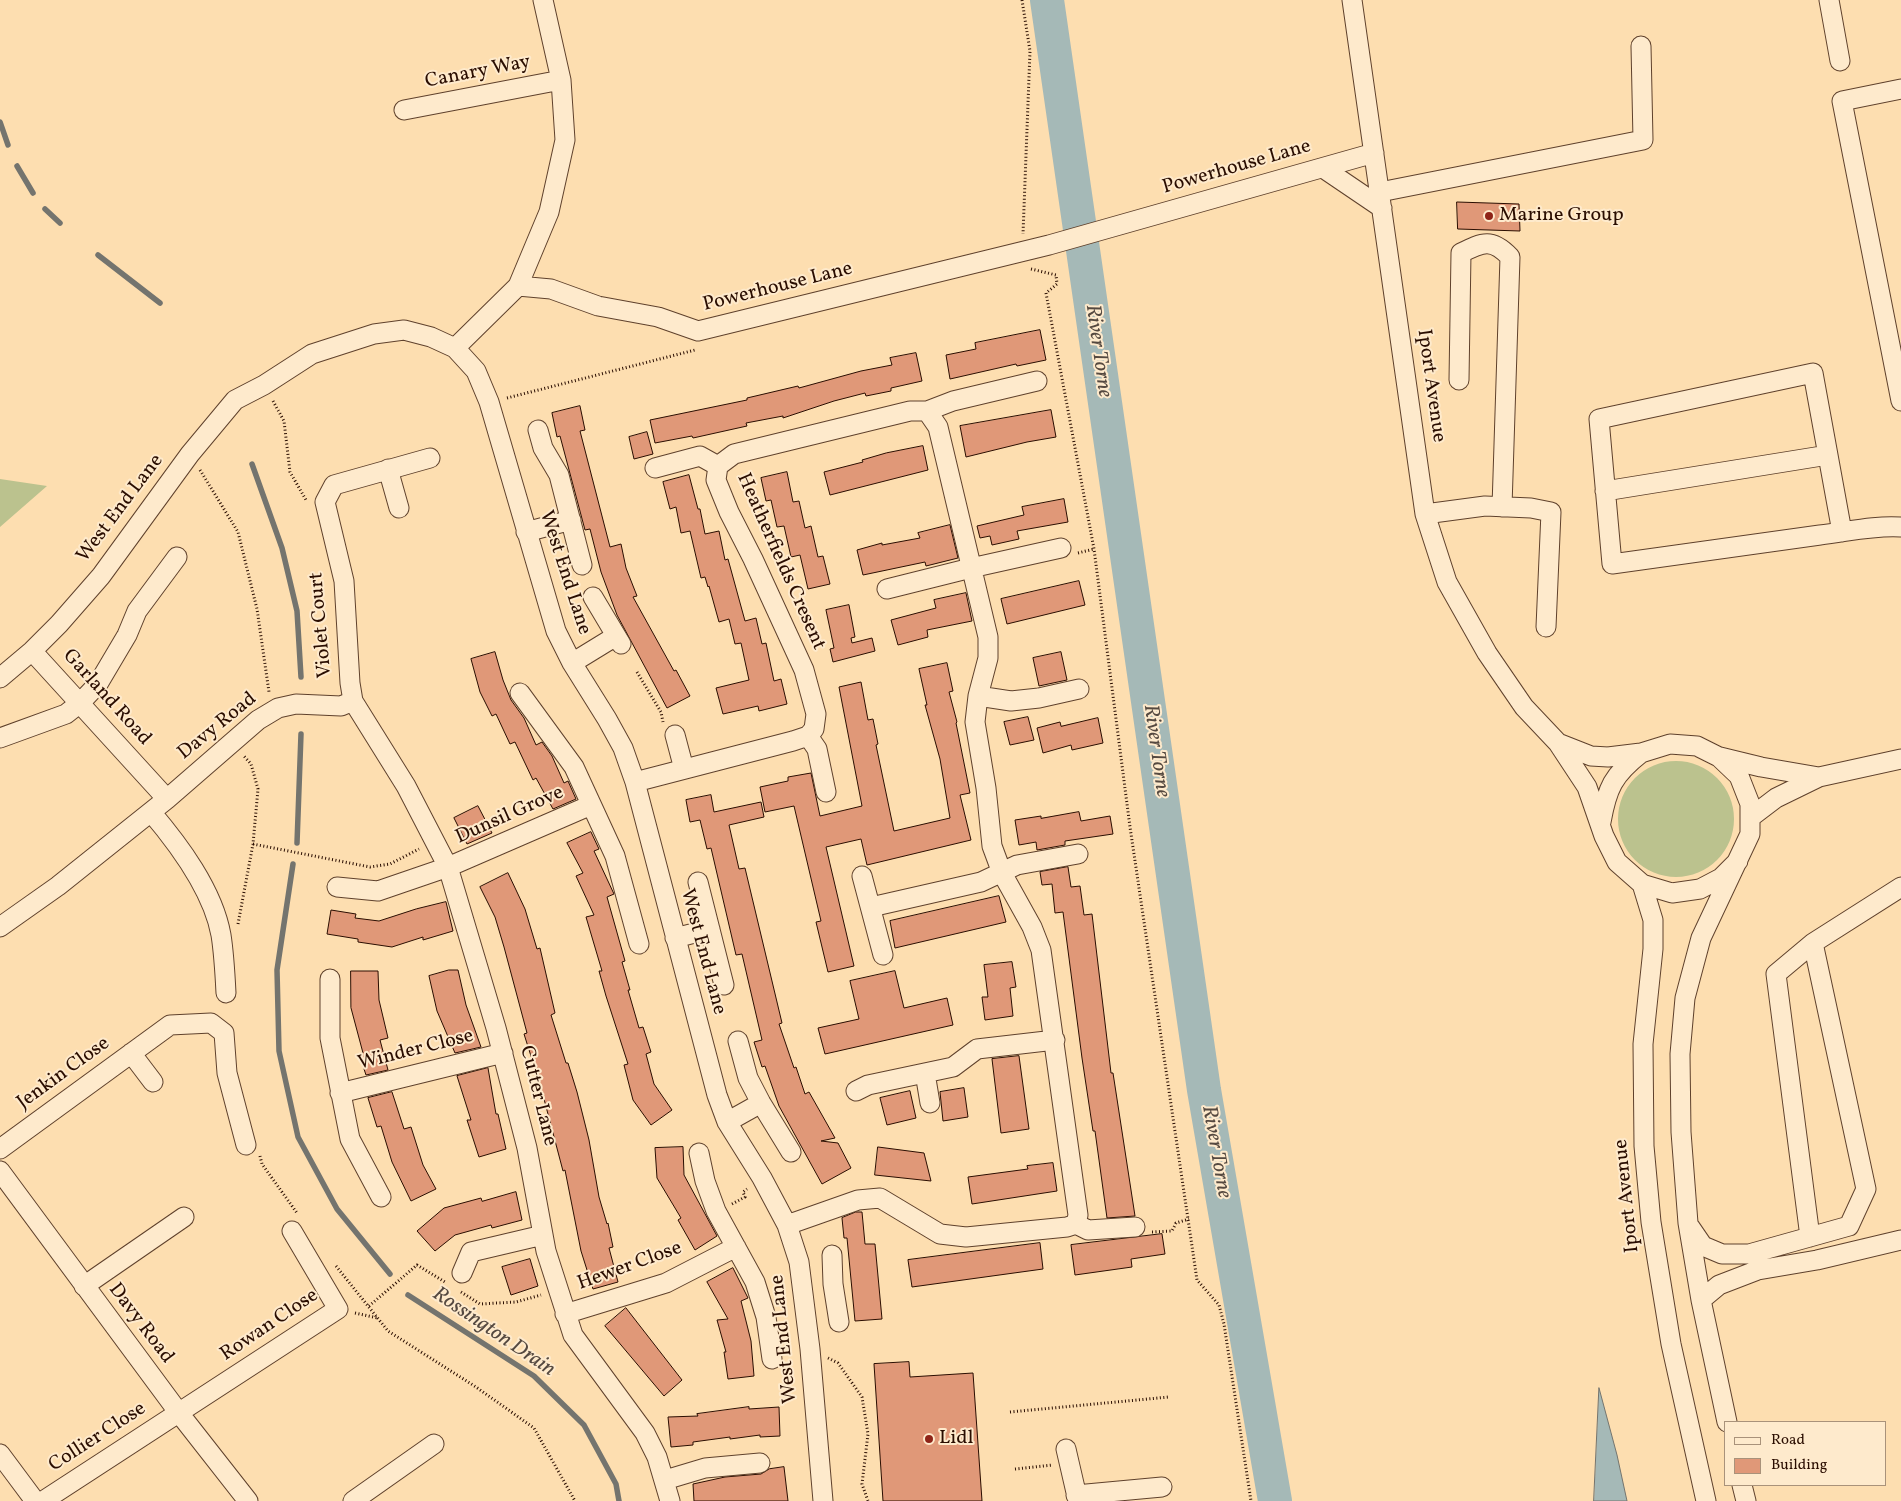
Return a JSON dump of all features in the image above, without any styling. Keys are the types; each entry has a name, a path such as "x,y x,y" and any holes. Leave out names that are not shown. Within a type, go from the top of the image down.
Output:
{"street":[{"path":"455,348 518,286 549,212 565,140 561,80 543,0"},
{"name":"Iport Avenue","path":"1352,0 1425,514 1447,582 1487,653 1524,707 1558,743 1586,787 1601,822 1604,836 1617,862 1642,884 1672,893 1700,889 1722,878 1738,861"},
{"path":"1830,0 1840,61"},
{"path":"1323,168 1381,200 1643,140 1641,46"},
{"name":"Canary Way","path":"404,110 561,80"},
{"path":"1901,89 1842,101 1901,401"},
{"name":"Powerhouse Lane","path":"518,286 552,289 598,306 658,318 698,331 1023,259 1049,245 1374,153"},
{"path":"1460,380 1460,253 1479,244 1499,246 1510,257 1502,507"},
{"name":"West End Lane","path":"0,678 32,651 59,624 101,576 190,454 235,400 264,385 312,354 374,334 404,330 431,337 455,348 476,371 489,402 556,631 572,664 623,748 635,782 717,1095 727,1122 762,1178 787,1225 800,1262 810,1349 823,1501"},
{"path":"1842,532 1813,373 1599,419 1612,564 1886,526 1901,526"},
{"name":"Heatherfields Cresent","path":"808,736 814,729 816,714 804,670 753,559 729,512 716,480 718,466 734,454 910,411 926,411 954,401 1037,381"},
{"path":"926,411 938,427 988,637 988,658 978,696 975,722 986,788 992,846 1002,873 1032,927 1041,950 1078,1215 1076,1224"},
{"path":"538,430 543,448 559,475 582,565"},
{"path":"1605,491 1828,454"},
{"path":"655,468 700,456 718,466"},
{"path":"325,502 334,485 430,458"},
{"path":"388,469 399,508"},
{"name":"Violet Court","path":"325,502 344,581 350,683 353,701"},
{"path":"1425,514 1485,506 1531,508 1551,512 1546,627"},
{"path":"526,532 571,520"},
{"path":"888,589 1061,548"},
{"path":"0,738 66,714 98,684 127,635 136,611 176,557"},
{"path":"572,664 619,640 592,597"},
{"name":"Garland Road","path":"32,651 167,799"},
{"path":"978,696 1011,701 1039,698 1079,689"},
{"name":"Dunsil Grove","path":"520,693 574,767 615,856 639,944"},
{"name":"Davy Road","path":"0,927 58,886 151,812 258,720 272,712 296,704 341,706 353,701"},
{"name":"Cutter Lane","path":"353,701 406,786 448,868 503,1053 527,1148 543,1235 558,1291 573,1335 645,1433 657,1457 670,1501"},
{"path":"670,732 684,770"},
{"path":"635,782 793,742 808,736 817,749 826,792"},
{"name":"Iport Avenue","path":"1558,743 1590,756 1608,757 1641,753 1670,744 1696,746 1719,757 1739,776 1750,804 1750,834 1701,938 1685,998 1680,1054 1681,1132 1688,1224 1701,1300 1727,1421"},
{"name":"Iport Avenue","path":"1601,822 1610,784 1623,767 1641,753"},
{"path":"1719,757 1819,778"},
{"path":"1751,817 1776,798 1819,778 1901,759"},
{"name":"Dunsil Grove","path":"337,887 378,891 448,868 591,805"},
{"path":"151,812 178,844 195,871 214,910 221,933 226,992"},
{"path":"871,907 980,882 1017,865 1078,854"},
{"path":"862,876 883,955"},
{"path":"698,882 724,984"},
{"name":"Iport Avenue","path":"1642,884 1653,920 1653,950 1643,1044 1644,1146 1651,1222 1671,1344 1706,1501"},
{"path":"1810,1237 1776,974 1813,943 1901,886"},
{"path":"675,938 710,930"},
{"path":"1688,1224 1703,1246 1722,1254 1749,1254 1850,1226 1866,1189 1813,943"},
{"name":"Winder Close","path":"330,979 330,1038 350,1139 382,1197"},
{"name":"Jenkin Close","path":"0,1149 170,1025 211,1023 224,1033 227,1072 252,1148"},
{"path":"856,1091 868,1085 953,1067 977,1049 1055,1040"},
{"path":"738,1041 748,1078 760,1103 791,1152"},
{"name":"Jenkin Close","path":"131,1052 153,1082"},
{"name":"Winder Close","path":"340,1093 503,1053"},
{"path":"925,1073 930,1103"},
{"path":"727,1122 760,1103"},
{"path":"699,1153 705,1181 716,1212 755,1282 766,1317 772,1359"},
{"name":"Davy Road","path":"0,1171 179,1413 248,1501"},
{"path":"787,1225 858,1200 880,1198 940,1234 966,1237 1067,1227 1076,1224 1088,1230 1135,1227"},
{"path":"84,1286 184,1217"},
{"name":"Rowan Close","path":"179,1413 338,1309 297,1225"},
{"path":"456,1282 471,1252 543,1235"},
{"path":"1701,1300 1719,1285 1758,1270 1817,1260 1901,1240"},
{"name":"Hewer Close","path":"565,1314 666,1283 736,1247"},
{"path":"832,1255 833,1284 839,1322"},
{"path":"804,1288 833,1284"},
{"name":"Collier Close","path":"43,1501 179,1413"},
{"path":"353,1501 434,1444"},
{"path":"0,1454 35,1501"},
{"path":"1067,1456 1077,1498 1162,1487"},
{"path":"665,1480 705,1468 760,1464"},
{"path":"1742,1486 1746,1501"}],"path":[{"path":"1022,0 1030,51 1023,259 1056,275 1057,284 1046,293 1094,549 1130,827 1197,1280 1219,1305 1224,1324 1251,1501"},
{"path":"264,385 284,421 290,472 307,501 325,502"},
{"path":"190,454 238,532 257,609 272,712"},
{"path":"637,672 661,712 670,732"},
{"path":"232,741 251,764 258,789 253,844 237,933"},
{"path":"253,844 370,867 390,864 435,841"},
{"path":"252,1148 297,1225"},
{"path":"716,1212 745,1197 743,1192 762,1178"},
{"path":"334,1264 388,1331 476,1387 534,1428 575,1501"},
{"path":"368,1306 417,1265 456,1282 480,1304 516,1302 558,1291"},
{"path":"338,1309 378,1318"},
{"path":"810,1349 838,1363 862,1397 868,1434 862,1484 868,1501"},
{"path":"1010,1412 1169,1397"},
{"path":"1015,1469 1067,1456"}],"green space":[{"path":"0,479 47,486 0,527"},
{"path":"1676,761 1698,766 1717,778 1729,797 1734,819 1729,841 1717,860 1698,872 1676,877 1654,872 1635,860 1623,841 1618,819 1623,797 1635,778 1654,766"}],"shaded area":[{"path":"1599,1388 1617,1455 1627,1501 1594,1501"}],"building":[{"name":"Marine Group","path":"1457,202 1519,204 1520,231 1458,229"},
{"path":"1040,330 1046,360 1017,366 1016,364 950,379 946,355 976,349 975,343"},
{"path":"916,353 922,381 891,388 891,391 866,396 865,393 834,401 783,418 783,416 746,423 747,426 693,438 692,436 655,443 650,420 747,400 747,398 798,386 799,388 861,371 892,365 890,358"},
{"path":"580,406 585,430 580,431 610,547 621,544 626,568 637,596 633,597 690,696 667,708 617,615 601,572 590,529 585,530 560,436 557,437 552,413"},
{"path":"1051,410 1056,437 966,457 960,426"},
{"path":"647,432 653,454 634,459 629,437"},
{"path":"923,446 928,470 830,495 824,472 863,462 862,460 886,453"},
{"path":"787,472 793,502 799,501 805,528 811,526 818,557 823,556 830,584 808,589 800,555 791,557 784,526 777,527 771,500 766,501 761,478"},
{"path":"689,475 698,509 700,509 705,534 719,531 725,560 728,559 745,621 756,618 762,644 766,643 774,681 781,679 787,704 759,711 758,706 723,714 716,688 749,680 741,643 735,644 729,619 719,622 709,586 705,577 701,578 690,531 681,533 676,507 670,509 663,482"},
{"path":"1064,499 1068,522 1017,531 1019,539 992,545 990,536 980,538 977,526 1024,515 1022,507"},
{"path":"950,525 958,558 926,566 925,562 863,575 857,550 882,543 882,545 920,538 918,533"},
{"path":"1079,581 1085,605 1007,624 1001,599"},
{"path":"966,593 972,621 927,630 928,637 898,645 891,620 936,608 934,600"},
{"path":"849,605 855,637 851,638 852,643 872,638 875,651 833,662 830,649 834,648 826,610"},
{"path":"495,652 511,700 524,718 536,745 542,742 552,756 564,783 568,781 576,799 553,809 536,778 533,780 515,742 510,744 496,714 492,716 480,692 471,659"},
{"path":"1061,652 1067,680 1039,686 1033,658"},
{"path":"947,663 953,691 949,692 957,722 970,793 960,795 971,840 867,865 861,839 826,847 854,966 828,972 816,922 821,921 794,806 765,812 760,787 788,781 788,777 811,773 820,816 862,806 839,687 861,682 868,720 873,719 878,744 876,745 894,831 950,818 940,759 925,705 927,705 919,669"},
{"path":"1028,717 1034,740 1010,745 1004,722"},
{"path":"1098,718 1103,743 1072,750 1071,745 1043,753 1037,728 1060,722 1061,726"},
{"path":"711,795 714,812 761,802 764,817 729,825 739,869 745,868 782,1023 779,1024 794,1068 796,1067 805,1094 809,1092 835,1138 821,1141 838,1143 851,1168 822,1184 779,1106 765,1066 762,1067 754,1042 762,1040 742,954 736,955 711,848 707,849 700,820 690,822 686,800"},
{"path":"478,806 492,833 467,844 454,818"},
{"path":"1079,812 1081,821 1110,816 1113,834 1065,841 1065,845 1037,850 1036,842 1019,845 1015,820"},
{"path":"591,832 599,849 594,851 614,894 607,897 625,961 622,962 630,990 628,990 639,1028 643,1027 651,1052 646,1054 654,1084 672,1110 651,1125 633,1100 624,1065 628,1064 606,996 599,971 602,971 586,917 594,915 576,876 583,873 567,843"},
{"path":"1068,867 1071,887 1080,886 1084,915 1092,914 1111,1073 1113,1073 1135,1216 1107,1218 1095,1131 1093,1131 1082,1058 1063,912 1055,913 1052,884 1042,885 1040,872"},
{"path":"508,873 525,909 537,949 540,948 555,1013 551,1015 577,1092 589,1140 599,1197 608,1223 613,1247 609,1248 618,1282 593,1289 581,1251 565,1170 563,1171 544,1099 542,1100 536,1072 524,1034 527,1033 504,947 495,917 480,887"},
{"path":"999,896 1006,922 895,948 890,921"},
{"path":"446,902 453,931 423,940 423,937 392,947 358,942 358,939 327,934 331,910 356,914 355,918 379,921"},
{"path":"1012,962 1016,987 1010,988 1013,1016 985,1020 982,997 988,997 984,965"},
{"path":"449,970 458,970 466,1005 481,1047 455,1053 437,1011 429,976"},
{"path":"351,971 378,971 379,1000 388,1038 380,1040 388,1070 366,1075 359,1054 363,1053 351,1008"},
{"path":"895,971 904,1008 947,998 953,1025 825,1054 818,1028 859,1019 850,981"},
{"path":"1019,1056 1029,1129 1001,1133 992,1059"},
{"path":"488,1068 496,1114 498,1114 506,1149 479,1157 467,1120 471,1120 457,1076"},
{"path":"964,1088 968,1117 943,1121 940,1092"},
{"path":"910,1091 916,1118 887,1125 880,1098"},
{"path":"392,1092 404,1129 411,1127 423,1165 436,1189 411,1201 392,1162 381,1126 377,1127 368,1098"},
{"path":"683,1147 684,1175 717,1236 695,1250 678,1220 681,1218 657,1178 655,1148"},
{"path":"878,1147 924,1153 931,1181 875,1175"},
{"path":"1053,1163 1057,1191 972,1204 968,1177 1028,1169 1027,1166"},
{"path":"516,1192 522,1220 492,1228 491,1225 455,1235 435,1251 417,1231 444,1208 481,1198 482,1201"},
{"path":"856,1212 862,1212 865,1244 875,1244 882,1319 855,1321 847,1238 844,1238 842,1218"},
{"path":"1162,1234 1165,1254 1131,1259 1132,1267 1075,1275 1071,1245"},
{"path":"1040,1243 1043,1269 912,1287 908,1260"},
{"path":"530,1259 538,1286 511,1295 502,1267"},
{"path":"733,1268 748,1298 741,1301 751,1341 754,1376 728,1379 724,1352 726,1352 717,1320 728,1319 707,1282"},
{"path":"626,1308 682,1380 664,1396 605,1326"},
{"name":"Lidl","path":"909,1362 910,1377 973,1373 982,1501 883,1501 874,1364"},
{"path":"749,1407 749,1409 779,1407 780,1436 760,1437 760,1435 730,1439 730,1437 693,1442 693,1445 671,1447 668,1417 698,1416 697,1414"},
{"path":"784,1467 788,1501 694,1501 693,1484 725,1477 761,1474 769,1469"}],"waterway":[{"name":"River Torne","path":"1047,0 1204,1090 1275,1501"},
{"name":"Rossington Drain","path":"0,122 8,145"},
{"name":"Rossington Drain","path":"17,166 33,193"},
{"name":"Rossington Drain","path":"45,209 60,223"},
{"name":"Rossington Drain","path":"98,255 160,303"},
{"name":"Rossington Drain","path":"252,464 282,548 297,611 301,677"},
{"name":"Rossington Drain","path":"297,843 301,734"},
{"name":"Rossington Drain","path":"293,864 277,970 279,1051 298,1137 337,1209 390,1274"},
{"name":"Rossington Drain","path":"408,1295 534,1376 584,1425 616,1484 619,1501"}],"place":[{"name":"Marine Group","path":"1489,216"},
{"name":"Lidl","path":"929,1439"}]}
